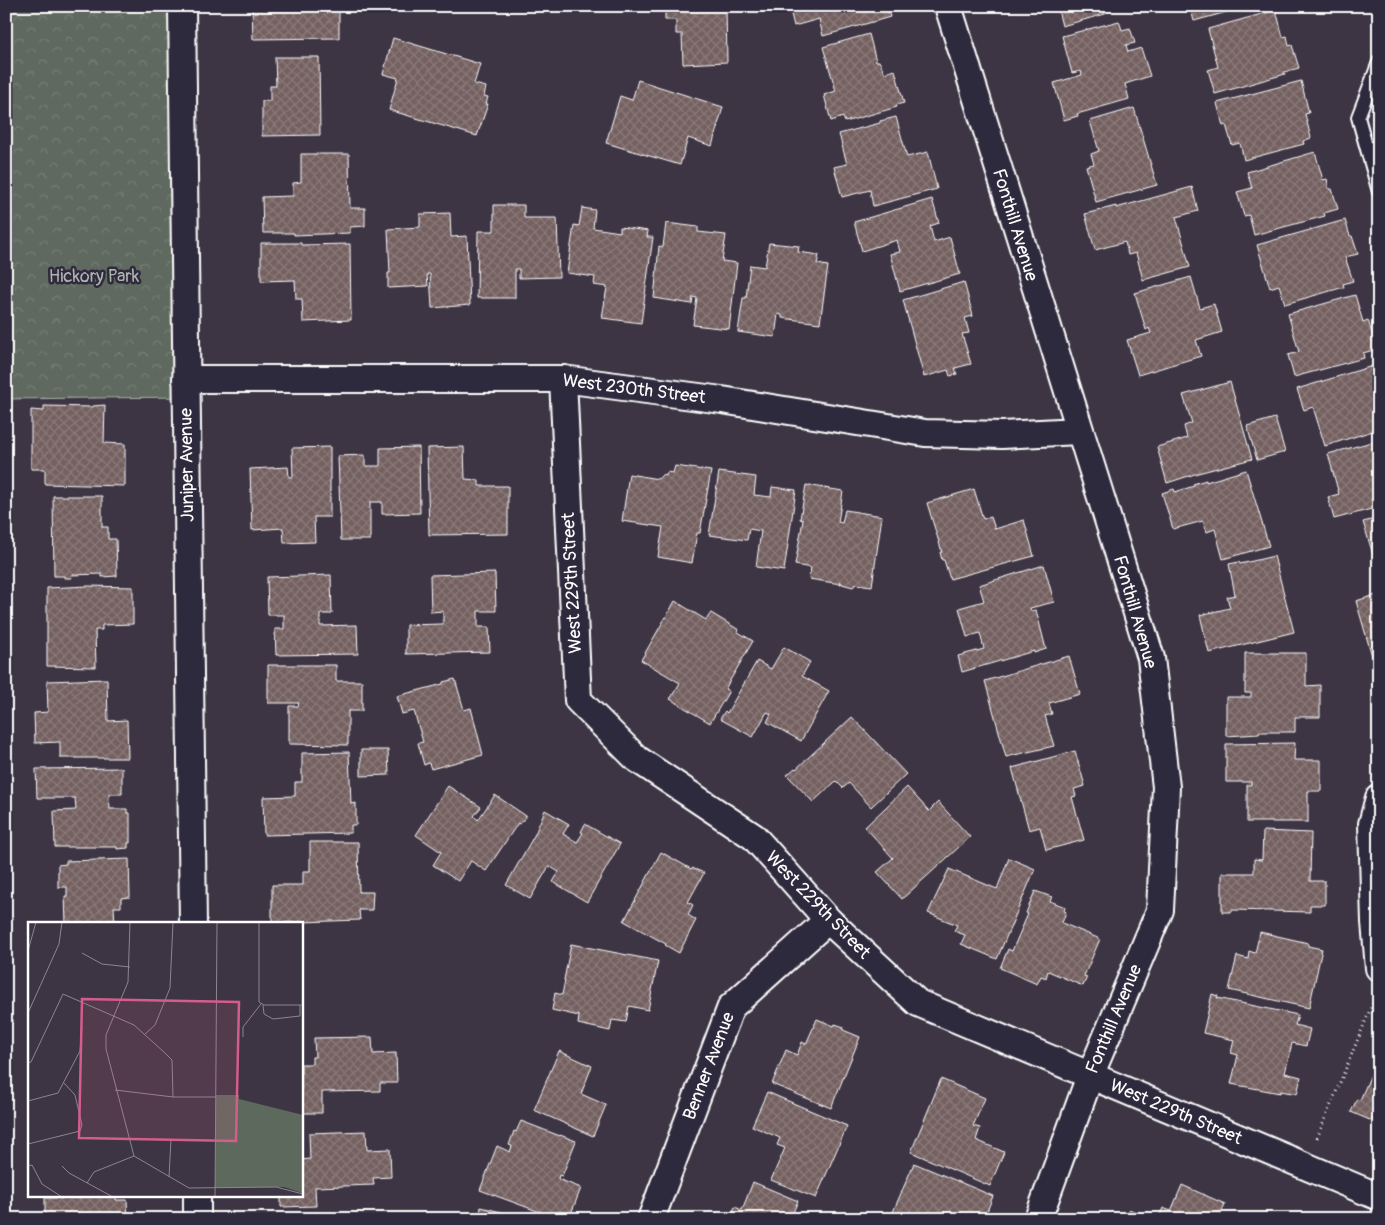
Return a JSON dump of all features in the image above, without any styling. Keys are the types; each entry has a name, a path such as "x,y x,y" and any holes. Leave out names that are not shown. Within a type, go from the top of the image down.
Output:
{"street":[{"name":"Juniper Avenue","path":"182,6 193,922"},
{"name":"Fonthill Avenue","path":"948,6 1151,658 1166,787 1160,910 1090,1076 1038,1219"},
{"name":"West 230th Street","path":"186,379 563,378 722,400 926,433 1002,435 1079,431"},
{"name":"West 229th Street","path":"563,378 578,700 637,759 754,837 828,920 918,1004 1379,1197"},
{"path":"1379,798 1372,824 1375,922 1379,968"},
{"name":"Benner Avenue","path":"651,1219 731,1007 828,920"},
{"path":"196,1198 197,1219"}],"lane":[{"path":"1379,62 1358,117 1379,192"}],"path":[{"path":"1305,1167 1375,997"}],"green space":[{"name":"Hickory Park","path":"6,6 180,6 184,397 6,399"}],"building":[{"path":"252,6 339,6 339,38 253,39"},
{"path":"665,6 726,6 727,62 683,64 682,34 676,34 676,20 665,20"},
{"path":"789,6 887,6 890,17 823,36 819,19 794,26"},
{"path":"1057,6 1103,6 1105,14 1062,26"},
{"path":"1190,6 1249,6 1194,21"},
{"path":"1276,10 1283,37 1287,36 1289,46 1292,45 1299,68 1284,72 1285,74 1215,94 1208,70 1218,67 1208,29"},
{"path":"1119,21 1122,30 1130,28 1135,43 1126,45 1128,52 1141,48 1150,76 1125,84 1129,99 1077,114 1078,116 1064,120 1054,83 1082,75 1081,71 1072,73 1062,36"},
{"path":"869,34 876,61 879,61 885,73 895,70 904,103 896,105 897,107 845,122 843,117 831,121 824,95 836,91 823,47"},
{"path":"393,38 480,64 474,84 486,87 484,96 488,97 486,104 488,104 477,136 389,110 398,78 383,74"},
{"path":"275,57 319,57 320,135 262,136 262,101 270,101 270,86 276,86"},
{"path":"638,80 723,107 712,146 688,138 680,165 606,143 620,96 632,100"},
{"path":"1301,81 1309,113 1305,114 1311,138 1303,141 1304,144 1244,160 1240,143 1232,145 1226,125 1223,126 1217,103"},
{"path":"1134,108 1157,185 1096,202 1086,166 1094,164 1091,154 1099,151 1090,121"},
{"path":"896,117 907,157 928,152 937,189 873,206 870,190 842,197 834,167 847,164 839,134"},
{"path":"1315,152 1323,180 1327,179 1329,189 1332,189 1338,209 1324,213 1325,216 1254,235 1249,215 1244,216 1237,192 1252,188 1247,172"},
{"path":"301,154 349,154 350,208 365,208 365,226 350,227 350,233 294,235 294,233 263,233 262,197 293,196 293,183 301,182"},
{"path":"1192,187 1198,211 1176,217 1190,267 1143,280 1136,253 1128,255 1125,242 1095,250 1085,214 1116,206 1116,208"},
{"path":"932,199 939,223 930,226 934,242 950,237 960,274 900,291 890,254 900,252 897,240 862,251 854,222"},
{"path":"494,205 524,205 524,218 557,218 559,277 519,278 519,269 515,269 515,298 477,298 478,231 494,231"},
{"path":"582,208 595,210 593,228 620,232 620,227 648,231 647,237 653,237 641,323 602,318 607,287 594,285 595,277 567,273 574,225 579,226"},
{"path":"450,213 451,237 467,236 470,305 432,308 430,274 427,274 428,286 388,288 388,273 390,273 388,229 420,227 420,214"},
{"path":"1345,220 1358,254 1345,257 1353,281 1343,284 1344,287 1285,304 1279,285 1270,288 1257,245"},
{"path":"666,223 698,227 698,232 726,235 722,261 737,263 729,329 693,325 697,298 693,297 692,304 654,298 659,246 663,247"},
{"path":"261,243 301,243 301,245 350,244 351,320 303,322 302,299 296,299 295,280 261,281"},
{"path":"769,243 799,246 798,252 819,255 817,264 828,266 820,323 782,318 782,315 778,314 775,337 738,332 743,298 746,298 750,265 765,267"},
{"path":"1191,277 1200,308 1214,304 1222,332 1196,340 1201,356 1138,375 1127,340 1151,333 1149,328 1146,330 1135,293"},
{"path":"964,282 973,316 965,318 969,333 962,334 971,364 955,368 957,374 950,376 948,370 924,377 903,300"},
{"path":"1355,295 1363,322 1368,320 1377,349 1363,353 1364,358 1294,377 1288,355 1299,352 1288,314"},
{"path":"1379,364 1379,429 1325,446 1313,407 1304,410 1297,389"},
{"path":"1230,382 1252,459 1167,483 1157,447 1187,438 1184,426 1192,423 1183,395"},
{"path":"105,405 104,443 125,444 125,486 45,484 45,469 31,469 31,410 44,411 44,406 93,407"},
{"path":"1275,418 1285,452 1257,460 1247,426"},
{"path":"1379,440 1379,507 1334,519 1328,497 1339,494 1328,454"},
{"path":"330,447 330,517 314,517 315,542 284,543 283,528 252,530 250,469 288,467 289,477 293,477 292,448"},
{"path":"419,447 420,513 382,514 382,502 370,502 370,540 341,540 338,456 365,455 365,466 380,466 380,448"},
{"path":"464,447 465,479 479,480 479,486 508,486 508,534 429,535 427,448"},
{"path":"675,466 711,471 700,533 697,533 692,563 658,557 663,527 622,521 629,474 658,479 663,474 666,476 667,472 673,473"},
{"path":"1246,470 1269,546 1223,559 1215,529 1207,532 1203,521 1173,529 1162,493 1174,489 1175,492 1194,486 1193,484"},
{"path":"719,472 756,477 754,495 771,497 772,487 796,490 784,571 756,567 761,531 749,529 747,540 709,535"},
{"path":"806,485 843,491 838,522 842,523 845,510 882,516 872,586 856,584 853,587 842,584 840,581 841,584 809,579 811,568 795,565 803,520 800,519"},
{"path":"974,489 983,519 991,517 995,529 1024,520 1034,556 950,579 944,560 942,560 940,552 942,552 927,503"},
{"path":"53,496 102,496 102,527 108,527 108,539 116,539 117,576 102,577 102,574 71,575 72,578 64,578 64,576 54,576"},
{"path":"1379,518 1379,574 1363,522"},
{"path":"1274,556 1294,632 1209,653 1200,615 1230,608 1227,597 1235,595 1229,564 1239,562 1240,564"},
{"path":"1044,565 1054,602 1030,608 1031,611 1036,610 1046,649 962,672 958,656 984,649 980,633 967,637 959,608 984,601 979,585"},
{"path":"495,573 496,611 478,611 478,627 489,627 490,652 406,654 406,625 443,624 443,611 431,612 430,575"},
{"path":"331,575 332,614 320,614 320,626 357,625 358,654 276,655 275,629 284,629 284,615 268,615 267,577"},
{"path":"88,586 133,587 133,624 102,625 102,630 95,630 96,667 47,666 47,588"},
{"path":"1379,594 1379,661 1374,663 1356,601"},
{"path":"675,601 706,620 711,613 753,641 725,689 729,691 710,723 670,699 680,683 641,660"},
{"path":"784,647 810,662 802,676 829,691 801,741 767,722 771,714 767,712 753,737 720,719 725,711 727,713 757,661 771,669"},
{"path":"1245,653 1306,653 1306,686 1320,685 1320,717 1295,717 1295,732 1260,732 1259,734 1226,736 1226,697 1251,697 1251,693 1245,693"},
{"path":"1069,656 1080,694 1049,703 1052,714 1045,716 1054,746 1006,757 985,681"},
{"path":"268,665 336,665 336,681 362,681 362,711 348,711 348,745 289,744 289,706 298,706 299,703 268,703"},
{"path":"107,679 108,721 127,720 128,758 60,758 60,742 35,743 34,713 48,712 47,681"},
{"path":"455,679 464,710 471,708 483,755 431,769 429,763 424,765 418,743 423,742 414,711 402,714 397,696"},
{"path":"852,717 906,774 871,807 849,783 843,788 836,781 813,802 787,775 796,769"},
{"path":"1295,743 1294,760 1321,760 1321,791 1308,791 1308,822 1247,822 1247,785 1251,785 1251,782 1226,782 1226,744"},
{"path":"361,750 388,750 389,775 361,776"},
{"path":"1075,751 1085,786 1074,789 1076,796 1072,797 1084,840 1046,850 1040,827 1029,830 1012,768"},
{"path":"349,752 351,804 356,803 356,825 351,825 351,833 264,835 263,797 295,796 295,782 302,782 302,753"},
{"path":"122,768 122,794 109,794 110,809 127,809 127,813 130,813 130,843 128,843 128,848 55,847 54,811 76,810 75,798 37,798 36,769"},
{"path":"448,786 481,807 474,816 478,820 495,795 526,816 520,824 518,823 486,871 471,861 458,881 433,865 441,852 416,835"},
{"path":"907,787 929,811 938,802 970,837 902,899 877,872 893,858 865,827"},
{"path":"545,810 569,824 563,834 577,842 583,833 581,832 585,824 620,844 587,902 553,882 559,872 549,866 530,899 506,885 535,834"},
{"path":"1263,831 1311,833 1310,881 1325,881 1325,905 1310,905 1310,912 1232,910 1232,912 1222,912 1222,873 1254,873 1254,859 1262,860"},
{"path":"310,842 358,842 359,892 373,892 372,910 359,910 360,920 272,922 272,885 303,885 303,871 310,871"},
{"path":"661,852 691,869 704,873 688,902 693,905 688,915 696,920 679,953 624,921"},
{"path":"1009,858 1035,869 997,959 961,944 965,935 954,931 957,925 928,913 949,869 997,889"},
{"path":"129,859 130,897 121,898 121,907 114,907 115,922 66,922 65,896 67,896 67,887 58,887 58,865 66,864 66,861"},
{"path":"1035,891 1052,897 1050,901 1065,907 1064,911 1066,912 1062,923 1100,939 1084,976 1087,977 1083,986 1048,971 1046,978 1041,976 1037,984 1000,968 1008,949 1012,951 1028,914 1026,913"},
{"path":"1260,932 1308,943 1308,946 1322,949 1309,1008 1229,990 1237,956 1248,959 1249,951 1255,953"},
{"path":"571,944 658,961 648,1010 629,1006 626,1022 612,1020 610,1031 578,1024 579,1016 552,1010 555,993 562,995"},
{"path":"1212,994 1218,996 1217,998 1298,1015 1295,1025 1310,1029 1306,1046 1292,1043 1285,1073 1301,1077 1297,1094 1281,1091 1280,1093 1231,1084 1238,1055 1231,1053 1234,1040 1203,1033"},
{"path":"817,1019 834,1026 835,1024 844,1027 843,1030 860,1037 831,1108 772,1084 786,1050 797,1055 802,1042 806,1044"},
{"path":"372,1037 373,1054 396,1053 397,1083 380,1083 380,1091 322,1092 322,1113 302,1113 302,1064 312,1064 312,1057 315,1057 314,1038"},
{"path":"559,1051 592,1066 581,1094 606,1105 593,1136 534,1110"},
{"path":"1379,1056 1379,1119 1374,1117 1372,1121 1351,1112 1357,1099 1360,1100"},
{"path":"941,1079 985,1098 973,1126 980,1128 976,1140 1004,1152 990,1186 911,1152"},
{"path":"767,1092 847,1126 816,1198 771,1180 785,1148 777,1145 780,1138 752,1126"},
{"path":"521,1121 576,1141 562,1176 559,1175 558,1179 581,1188 569,1219 559,1219 480,1190 497,1146 510,1152 512,1146 509,1145 514,1131 516,1132"},
{"path":"366,1131 367,1150 390,1149 391,1177 373,1178 374,1185 315,1187 316,1206 281,1207 281,1198 302,1198 302,1160 310,1159 309,1133"},
{"path":"914,1163 993,1196 984,1219 890,1219"},
{"path":"753,1182 798,1201 790,1219 721,1219 723,1215 730,1218 735,1207 742,1210"},
{"path":"1182,1185 1225,1204 1219,1219 1158,1219 1163,1208 1171,1211"},
{"path":"45,1198 116,1198 116,1200 127,1200 128,1219 45,1219"},
{"path":"481,1207 517,1216 517,1214 529,1216 529,1219 479,1219"},
{"path":"1129,1209 1153,1219 1125,1219"},
{"path":"371,1218 371,1219 282,1219"}]}
